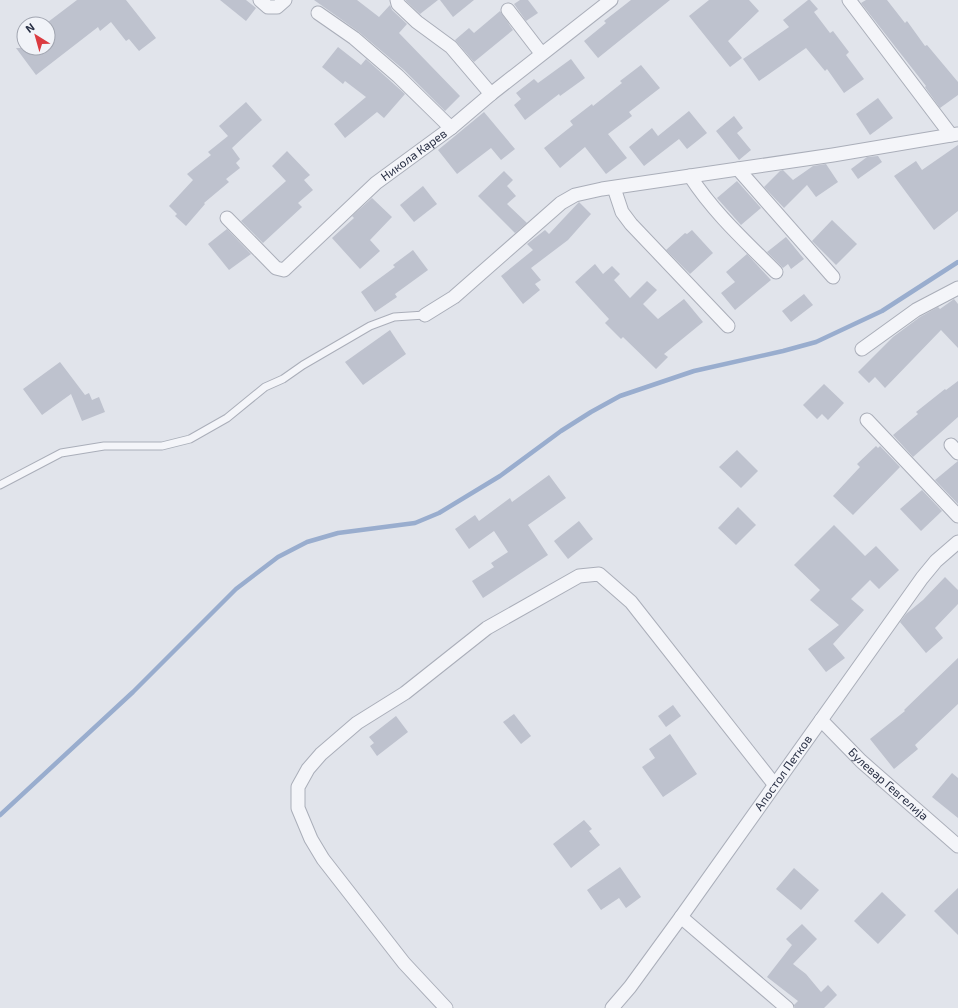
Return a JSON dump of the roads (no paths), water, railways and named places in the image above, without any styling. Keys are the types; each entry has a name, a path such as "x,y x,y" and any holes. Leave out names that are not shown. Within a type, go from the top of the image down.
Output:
{"street":[{"path":"260,0 268,7 277,7 285,0"},
{"path":"397,0 398,4 417,22 451,47 491,94"},
{"name":"Никола Карев","path":"227,218 276,268 284,270 376,183 451,128 542,53 611,0"},
{"path":"425,316 454,297 561,202 575,195 954,134 849,0"},
{"path":"508,10 542,53"},
{"path":"318,14 354,38 398,76 451,128"},
{"path":"738,169 833,277"},
{"path":"690,176 722,219 776,272"},
{"path":"614,188 622,212 631,224 728,326"},
{"path":"862,349 916,310 958,288"},
{"path":"867,420 958,516"},
{"name":"Апостол Петков","path":"612,1008 630,987 681,917 774,784 922,578 936,561 958,542"},
{"path":"446,1008 404,963 323,859 311,839 298,808 298,787 308,770 322,754 357,723 405,694 487,628 579,576 599,574 631,602 774,784"},
{"name":"Булевар Гевгелија","path":"821,720 861,761 958,846"},
{"path":"681,917 787,1008"}],"lane":[{"path":"0,485 61,453 104,446 162,446 190,439 227,418 265,387 283,379 303,365 370,326 394,317 425,316"}],"waterway":[{"path":"0,815 133,692 236,589 278,557 307,542 338,533 415,523 439,513 500,476 561,431 620,396 694,371 816,342 882,311 958,262"}]}
